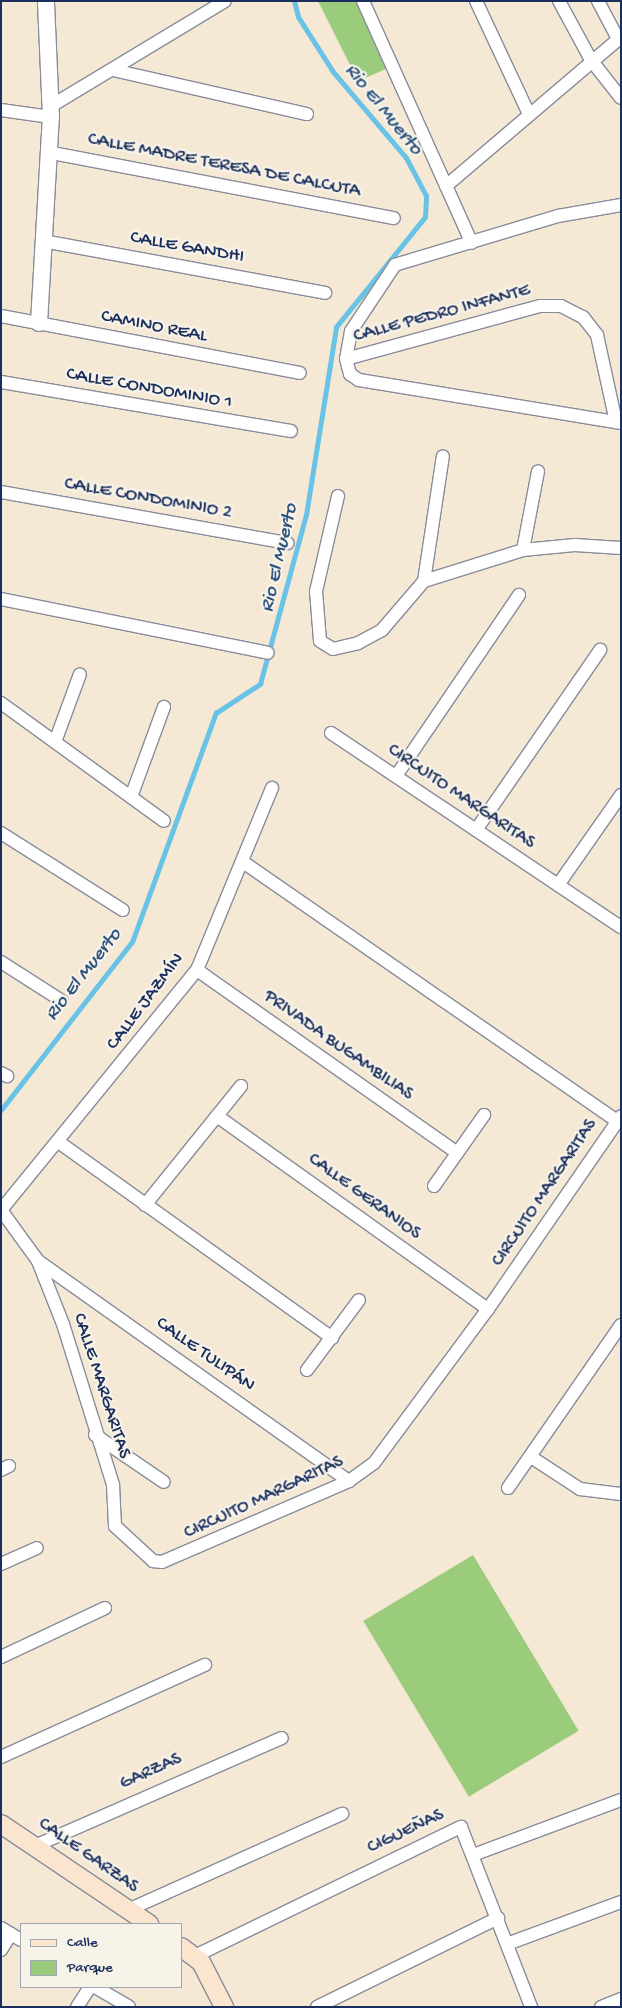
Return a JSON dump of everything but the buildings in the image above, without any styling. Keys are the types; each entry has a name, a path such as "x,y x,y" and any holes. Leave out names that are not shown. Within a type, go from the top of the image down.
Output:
{"main road":[{"name":"CALLE GARZAS","path":"1,1824 37,1845 148,1923"},
{"path":"188,1951 224,2007"}],"street":[{"path":"39,323 47,152 51,111 46,1"},
{"path":"1,110 51,111 225,1"},
{"path":"363,1 472,243"},
{"path":"476,1 529,114"},
{"path":"559,1 591,60 621,98"},
{"path":"446,186 591,60 620,38 598,1"},
{"path":"114,70 307,114"},
{"name":"CALLE MADRE TERESA DE CALCUTA","path":"47,152 394,218"},
{"path":"618,423 353,378 346,359 352,331 395,265 558,216 621,205"},
{"name":"CALLE GANDHI","path":"43,241 325,293"},
{"name":"CALLE PEDRO INFANTE","path":"346,359 540,306 561,306 583,317 597,335 618,423"},
{"name":"CAMINO REAL","path":"1,316 300,373"},
{"name":"CALLE CONDOMINIO 1","path":"1,382 291,431"},
{"path":"338,496 316,591 317,624 325,646 351,645 382,630 424,581 443,456"},
{"path":"523,550 538,471"},
{"name":"CALLE CONDOMINIO 2","path":"1,492 287,543"},
{"path":"424,581 523,550 575,545 621,548"},
{"path":"396,776 519,595"},
{"path":"1,598 268,653"},
{"path":"476,830 600,650"},
{"path":"55,742 80,674"},
{"path":"1,703 164,821"},
{"path":"130,796 164,707"},
{"name":"CIRCUITO MARGARITAS","path":"331,733 621,927"},
{"name":"CALLE JAZMÍN","path":"1,1210 60,1143 197,970 272,788"},
{"path":"558,885 621,795"},
{"path":"1,833 123,910"},
{"name":"CIRCUITO MARGARITAS","path":"162,1562 349,1481 374,1464 488,1309 619,1118 243,862"},
{"path":"1,962 62,1001"},
{"name":"PRIVADA BUGAMBILIAS","path":"197,970 457,1153"},
{"path":"145,1205 241,1086"},
{"path":"434,1186 484,1115"},
{"name":"CALLE GERANIOS","path":"217,1116 488,1309"},
{"path":"60,1143 332,1338"},
{"name":"CALLE MARGARITAS","path":"1,1210 38,1261 63,1324 95,1435 112,1485 115,1526 153,1561 162,1562"},
{"name":"CALLE TULIPÁN","path":"38,1261 349,1481"},
{"path":"307,1370 359,1300"},
{"path":"508,1488 621,1326"},
{"path":"95,1435 164,1482"},
{"path":"531,1457 580,1489 621,1494"},
{"path":"1,1564 37,1548"},
{"path":"1,1657 105,1608"},
{"path":"1,1757 205,1665"},
{"name":"GARZAS","path":"37,1845 282,1738"},
{"path":"473,1855 621,1800"},
{"path":"128,1910 342,1814"},
{"name":"CIGUEÑAS","path":"188,1951 454,1827 465,1834 530,2007"},
{"path":"507,1944 621,1902"},
{"path":"317,2007 498,1918"},
{"path":"1,1950 11,1934"},
{"path":"77,2007 89,1988"},
{"path":"97,1988 129,2007"},
{"path":"601,2007 621,1999"}],"green space":[{"path":"318,1 362,1 393,66 358,81"},
{"path":"473,1555 579,1731 469,1797 363,1621"}],"waterway":[{"name":"Rio El Muerto","path":"1,1110 132,942 216,713 260,684 306,515 336,327 425,217 426,196 406,158 333,72 298,17 294,1"}]}
